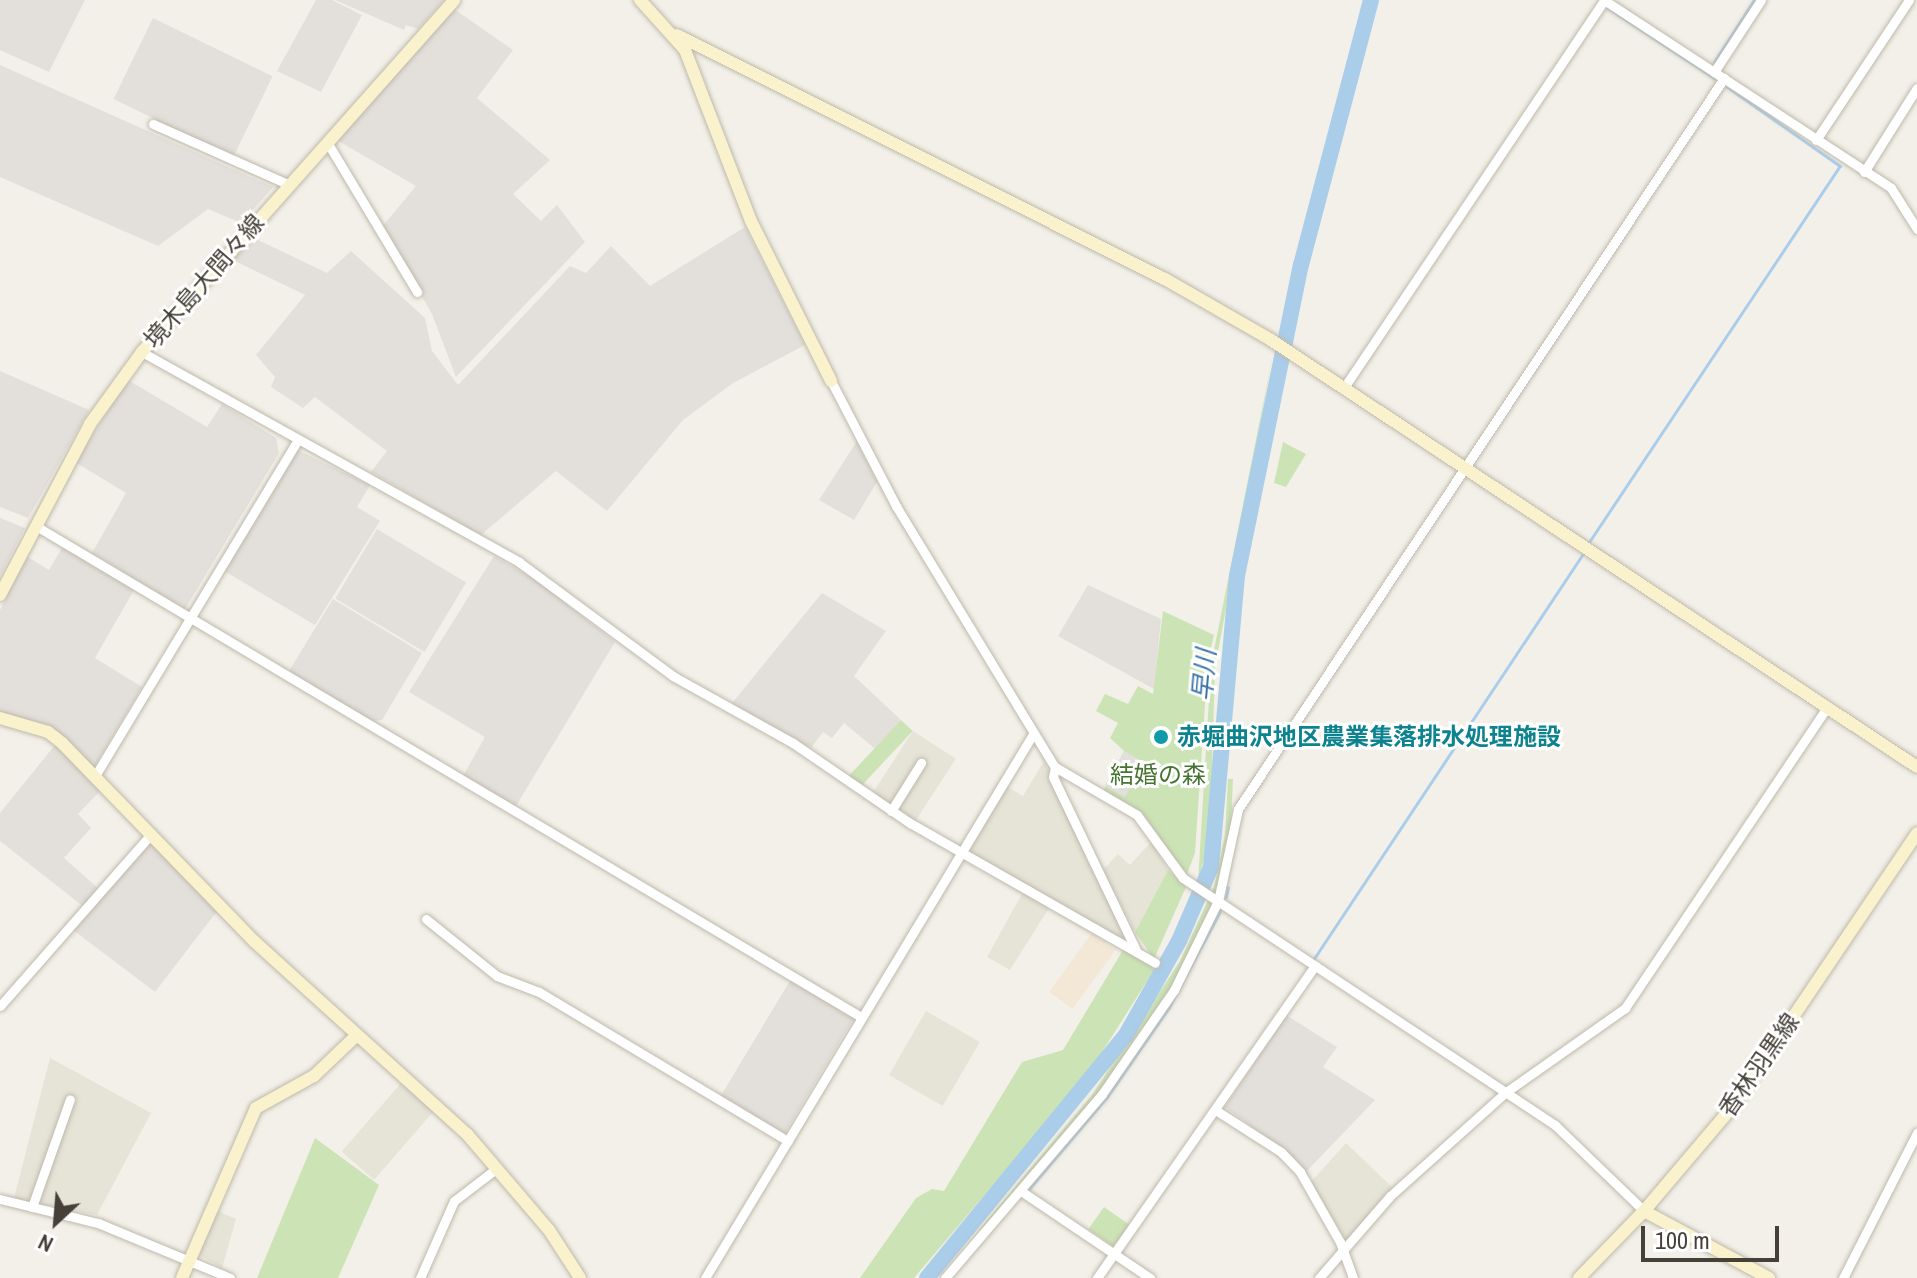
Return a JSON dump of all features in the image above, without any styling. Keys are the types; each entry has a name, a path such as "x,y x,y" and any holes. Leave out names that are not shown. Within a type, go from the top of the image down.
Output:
{"street":[{"name":"境木島大間々線","path":"0,595 98,411 142,352 454,0"},
{"path":"640,0 677,35 1165,279 1297,355 1917,767"},
{"path":"1345,386 1604,0 1894,192 1917,229"},
{"path":"1714,72 1761,0"},
{"path":"1816,140 1909,0"},
{"path":"677,35 751,221 831,381 896,506 1055,767 1137,815 1171,867 1193,884 1555,1125 1644,1211 1769,1278"},
{"path":"945,1278 1102,1094 1157,1016 1216,900 1238,809 1724,78"},
{"path":"1864,172 1917,88"},
{"path":"153,124 288,184"},
{"path":"327,142 417,292"},
{"path":"142,352 519,562 660,667 793,743 891,811 1155,963"},
{"path":"95,776 187,616 297,441"},
{"path":"36,526 861,1017"},
{"path":"1319,1278 1390,1196 1506,1092 1625,1008 1827,707"},
{"path":"0,718 48,732 355,1037 467,1134 549,1230 580,1278"},
{"path":"705,1278 1033,734"},
{"path":"891,811 921,763"},
{"path":"1055,767 1053,777 1137,952"},
{"name":"香林羽黒線","path":"1579,1278 1644,1211 1733,1106 1917,833"},
{"path":"0,1006 151,834"},
{"path":"426,919 497,976 539,992 788,1141"},
{"path":"1097,1278 1117,1255 1315,966"},
{"path":"182,1278 256,1108 314,1076 355,1037"},
{"path":"32,1207 70,1099"},
{"path":"1217,1111 1291,1162 1343,1249 1353,1278"},
{"path":"1843,1278 1917,1133"},
{"path":"420,1278 454,1201 497,1168"},
{"path":"1021,1191 1150,1278"},
{"path":"0,1199 98,1223 230,1278"}],"shaded area":[{"path":"0,0 85,0 49,72 0,50"},
{"path":"316,0 332,0 362,15 321,92 277,71"},
{"path":"335,0 444,0 418,29 406,25 404,30"},
{"path":"454,9 513,50 477,98 550,160 513,194 541,221 557,205 585,242 456,377 432,314 382,227 416,186 335,139"},
{"path":"153,18 273,76 233,157 114,99"},
{"path":"0,65 273,187 241,223 208,209 158,246 0,177"},
{"path":"745,227 805,345 733,383 683,420 607,511 556,471 481,535 371,472 387,451 315,397 303,408 271,387 275,377 256,355 305,295 229,258 250,236 327,273 351,251 425,318 432,351 458,385 570,266 586,273 611,246 650,286"},
{"path":"0,371 89,410 28,518 0,507"},
{"path":"128,380 207,427 222,404 276,438 279,453 185,609 92,553 126,493 75,462"},
{"path":"857,441 877,482 854,520 819,500"},
{"path":"295,449 370,485 357,507 380,521 315,625 221,569"},
{"path":"0,518 25,528 0,576"},
{"path":"377,529 466,583 424,652 335,598"},
{"path":"63,546 134,590 95,658 142,687 94,767 55,730 0,712 0,610 26,556 49,570"},
{"path":"494,556 536,580 615,642 516,806 463,776 485,737 409,692"},
{"path":"1088,585 1161,619 1154,689 1058,636"},
{"path":"822,593 886,631 854,676 901,720 879,752 844,723 832,738 823,732 811,748 732,703"},
{"path":"333,599 422,653 382,720 369,721 289,671"},
{"path":"913,731 956,759 915,821 873,793"},
{"path":"55,745 101,790 78,814 91,828 64,858 100,890 84,907 0,841 0,813"},
{"path":"1124,751 1144,762 1125,797 1105,786"},
{"path":"1044,761 1131,937 1127,945 967,851 1004,785 1023,796"},
{"path":"152,840 218,910 155,992 73,930"},
{"path":"1151,842 1168,870 1135,932 1103,870 1118,854 1130,865"},
{"path":"1023,892 1049,908 1010,970 987,957"},
{"path":"1092,933 1115,950 1073,1009 1049,992"},
{"path":"791,979 854,1017 783,1135 720,1097"},
{"path":"926,1011 980,1042 943,1106 889,1075"},
{"path":"1286,1015 1337,1047 1323,1067 1375,1100 1305,1173 1285,1151 1225,1107"},
{"path":"50,1058 151,1113 97,1215 14,1198"},
{"path":"402,1082 434,1110 374,1180 342,1151"},
{"path":"1346,1143 1394,1189 1346,1241 1310,1183"},
{"path":"216,1210 236,1219 222,1268 197,1254"}],"green space":[{"path":"1274,349 1215,668 1210,836 1198,882 1211,665"},
{"path":"1283,442 1306,454 1286,487 1274,483"},
{"name":"結婚の森","path":"1163,611 1214,635 1208,660 1195,853 1187,874 1137,810 1103,791 1124,751 1110,738 1118,723 1096,711 1105,694 1128,704 1138,686 1153,694"},
{"path":"901,720 913,731 861,786 849,776"},
{"path":"1228,779 1233,779 1230,846 1219,892 1169,993 1099,1094 982,1233 979,1230 1092,1095 1180,961 1214,887 1225,835"},
{"path":"1168,870 1186,887 1154,959 1135,932"},
{"path":"1123,950 1156,967 1090,1071 914,1278 860,1278 916,1198 932,1189 944,1191 1022,1062 1063,1050"},
{"path":"315,1138 379,1185 338,1278 257,1278"},
{"path":"1104,1207 1130,1225 1115,1247 1089,1229"}],"waterway":[{"name":"早川","path":"927,1278 1126,1035 1179,941 1211,867 1237,576 1301,265 1371,0"},
{"path":"1714,62 1754,0"},
{"path":"1608,8 1714,78"},
{"path":"1589,542 1840,166 1727,87"},
{"path":"1313,960 1583,553"},
{"path":"1226,897 1228,887"},
{"path":"1028,1190 1107,1097 1169,1007 1220,911"}],"place":[{"name":"赤堀曲沢地区農業集落排水処理施設","path":"1161,737"}]}
